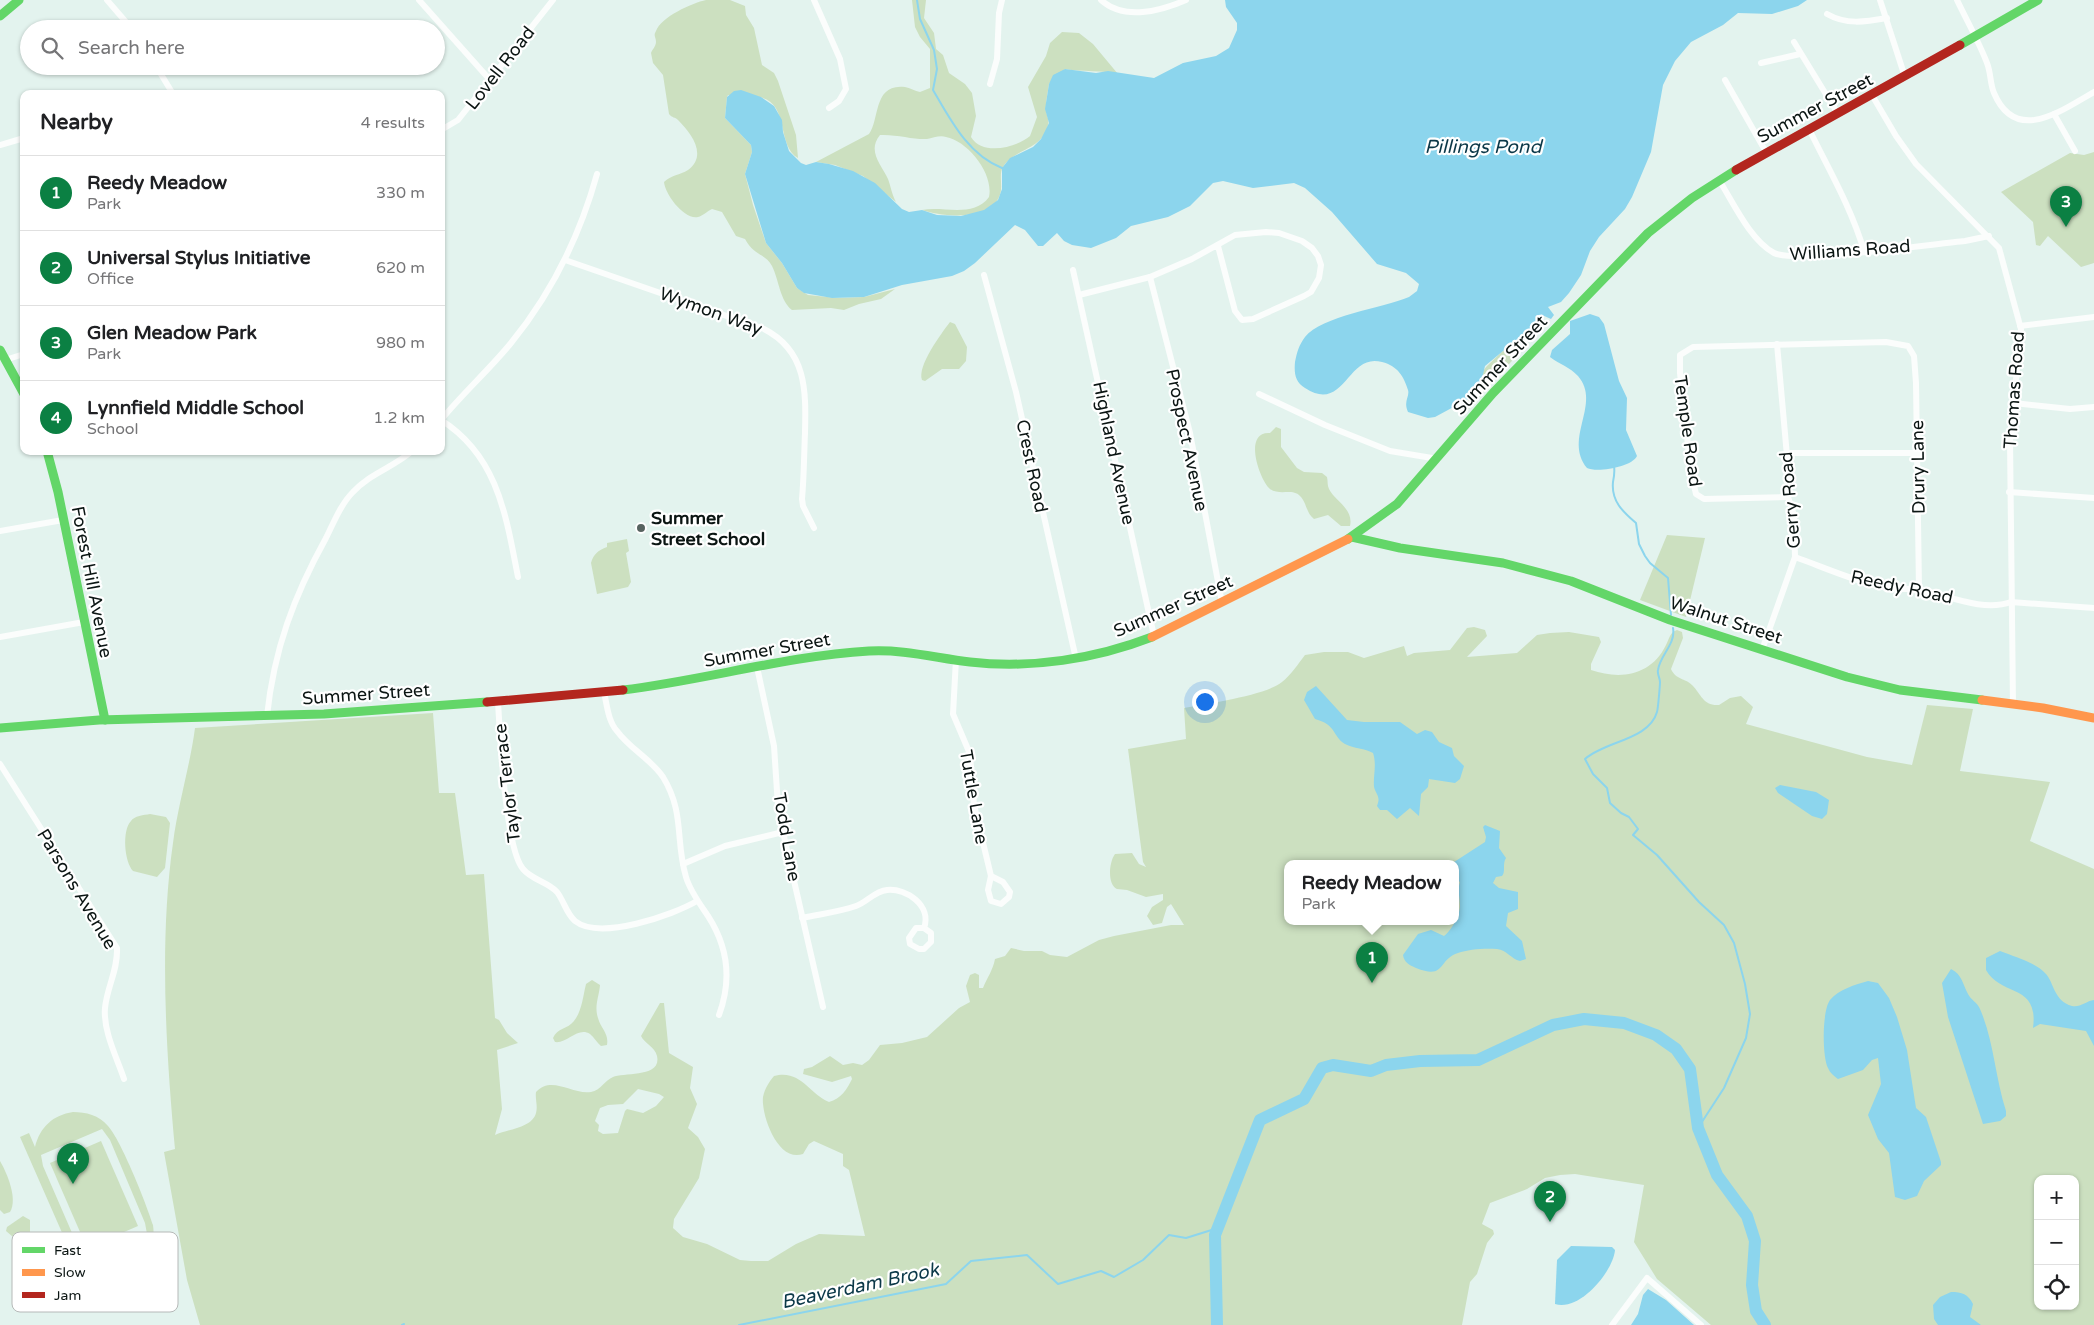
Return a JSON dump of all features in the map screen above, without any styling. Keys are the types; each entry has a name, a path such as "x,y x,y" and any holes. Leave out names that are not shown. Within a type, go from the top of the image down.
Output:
{"main road":[{"path":"0,16 19,0"},
{"name":"Summer Street","path":"0,728 105,720 267,716 498,702 604,692 870,650 906,651 1013,665 1076,658 1116,650 1154,636 1352,537 1397,504 1438,459 1493,393 1624,256 1659,224 1718,180 1905,77 2038,0"},
{"path":"0,350 20,387"},
{"name":"Forest Hill Avenue","path":"48,455 105,720"},
{"name":"Walnut Street","path":"1352,537 1400,548 1503,563 1571,581 1670,620 1847,677 1900,690 2013,704 2094,718"}],"street":[{"path":"107,0 124,20"},
{"path":"419,0 437,20"},
{"name":"Lovell Road","path":"445,128 458,120 553,0"},
{"path":"814,0 840,59 846,89 839,101 829,108"},
{"path":"990,84 997,58 999,13 1002,0"},
{"path":"1101,0 1112,8 1138,13 1186,0"},
{"path":"1880,0 1905,77"},
{"path":"1958,0 1974,38 1988,64 1993,92 2004,111 2022,120 2041,121 2094,92"},
{"path":"1826,14 1842,21 1855,22 1886,18"},
{"path":"445,29 490,80"},
{"path":"1794,42 1838,114"},
{"path":"1761,64 1800,54"},
{"path":"161,75 171,90"},
{"path":"1725,80 1766,152"},
{"name":"Thomas Road","path":"1872,95 1896,136 1916,164 2000,248 2020,326 2009,492 2013,704"},
{"path":"2054,114 2075,151"},
{"path":"1809,129 1857,225 1864,251"},
{"path":"0,144 20,139"},
{"path":"445,416 515,338 539,304 565,260 586,210 597,174"},
{"name":"Williams Road","path":"1718,180 1758,241 1775,254 1806,256 1964,241 1989,236"},
{"path":"1079,295 1150,277 1218,246 1235,235 1266,232 1279,233 1312,248 1321,265 1319,278 1311,292 1247,321 1238,317 1218,246"},
{"name":"Wymon Way","path":"565,260 764,329 785,343 798,364 805,387 802,499 803,506 814,528"},
{"name":"Highland Avenue","path":"1073,270 1154,636"},
{"name":"Crest Road","path":"984,275 1016,392 1076,658"},
{"name":"Prospect Avenue","path":"1150,277 1190,433 1222,603"},
{"path":"2020,326 2094,317"},
{"name":"Temple Road","path":"1788,497 1704,500 1696,494 1691,473 1680,373 1680,356 1693,347 1886,342 1908,346"},
{"name":"Gerry Road","path":"1762,650 1795,557 1794,515 1788,497 1787,453 1777,344"},
{"name":"Drury Lane","path":"1908,346 1914,356 1918,454 1919,589"},
{"path":"5,360 20,355"},
{"path":"1259,394 1324,425 1390,451 1438,459"},
{"path":"2014,402 2070,409 2094,407"},
{"path":"445,422 456,429 475,448 494,481 509,532 518,577"},
{"path":"1787,453 1918,454"},
{"path":"267,716 275,664 287,620 300,586 342,507 351,494 362,484 406,455"},
{"path":"2009,492 2094,498"},
{"path":"0,531 62,520"},
{"name":"Reedy Road","path":"1795,557 1854,578 1891,588 1919,589 1965,601 2001,606 2011,602 2094,608"},
{"path":"0,638 84,622"},
{"name":"Tuttle Lane","path":"956,659 953,714 970,754 978,823 991,876 989,897 991,901 1001,904 1009,897 1010,892 1004,882 991,876"},
{"name":"Todd Lane","path":"757,667 774,746 778,806 783,832 823,1007"},
{"path":"604,692 610,717 616,730 652,764 670,790 680,820 683,864 687,879 698,901 715,927 725,957 726,996 719,1015"},
{"name":"Taylor Terrace","path":"498,702 503,779 514,848 517,860 523,869 556,892 568,913 584,926 595,928 654,920 669,916 698,901"},
{"name":"Parsons Avenue","path":"0,764 117,948 116,970 108,990 105,1009 106,1026 124,1079"},
{"path":"683,864 725,846 783,832"},
{"path":"802,918 854,907 881,891 896,890 910,896 921,905 926,918 924,928"},
{"path":"1612,1325 1647,1278 1701,1325"}],"green space":[{"path":"706,0 730,0 745,6 746,15 754,28 762,65 774,73 778,81 796,135 798,158 791,152 779,115 769,101 755,96 728,95 725,118 751,145 752,152 745,174 766,243 782,263 797,288 808,295 837,298 864,297 895,289 881,299 844,310 831,308 792,310 780,290 772,266 748,245 745,239 736,236 722,212 712,209 698,217 693,217 681,210 668,193 664,182 688,170 697,158 697,151 688,131 678,120 669,114 663,75 653,63 651,53 656,43 655,34 664,21 685,7"},
{"path":"912,0 926,0 924,18 934,33 936,49 943,55 949,73 965,84 972,93 976,116 971,137 983,147 1008,147 1030,136 1037,117 1028,87 1046,56 1050,43 1062,32 1079,33 1093,44 1118,74 1065,69 1049,84 1046,109 1048,123 1045,133 1034,145 1008,161 1002,170 999,197 994,205 976,214 953,215 922,210 967,209 983,203 989,197 987,178 978,160 963,145 946,137 939,136 922,139 880,135 876,141 876,157 888,179 896,202 863,176 835,165 816,162 869,134 879,103 887,91 895,87 905,87 920,92 930,88 930,49 920,37 915,27"},
{"path":"2094,152 2094,263 2081,267 2048,236 2040,246 2036,245 2033,222 2001,192 2070,153 2084,155"},
{"path":"950,322 955,324 967,347 966,361 959,369 942,369 925,381 922,380 921,374 926,359"},
{"path":"1510,344 1519,353 1465,413 1462,411 1463,396 1487,366"},
{"path":"1276,427 1281,429 1281,447 1297,468 1304,472 1322,473 1327,477 1329,489 1347,510 1350,526 1341,526 1328,515 1314,519 1309,514 1300,496 1293,493 1274,491 1266,484 1258,467 1255,448 1257,440 1262,435 1270,433"},
{"path":"1667,535 1705,538 1686,617 1640,600"},
{"path":"627,539 629,551 626,553 631,582 628,587 597,594 591,563 593,558 596,553 607,547 607,543"},
{"path":"1474,627 1485,630 1487,636 1467,657 1517,653 1537,635 1569,632 1599,637 1601,642 1591,664 1591,670 1613,675 1624,675 1634,673 1652,663 1660,655 1671,634 1677,630 1682,632 1683,638 1671,669 1673,673 1692,685 1709,704 1719,705 1730,698 1741,696 1753,707 1746,724 1867,757 1912,765 1927,705 1973,709 1960,771 2050,782 2030,841 2094,869 2094,1325 1711,1325 1657,1279 1634,1242 1644,1185 1575,1174 1545,1178 1527,1189 1490,1203 1482,1224 1493,1230 1494,1234 1487,1243 1477,1274 1470,1282 1462,1325 200,1325 187,1280 164,1152 175,1149 165,996 166,918 175,828 195,728 433,713 439,793 455,793 466,875 484,874 495,1018 499,1020 507,1033 518,1043 497,1050 502,1109 495,1135 525,1125 534,1118 537,1110 536,1092 542,1087 555,1085 577,1091 591,1092 613,1077 641,1073 654,1068 657,1063 656,1053 641,1036 660,1003 664,1003 669,1053 693,1067 690,1088 697,1104 688,1128 698,1137 705,1149 699,1178 674,1219 673,1228 683,1237 707,1244 740,1260 768,1261 796,1244 819,1234 865,1236 849,1170 843,1166 843,1154 814,1141 809,1144 803,1154 794,1155 779,1145 773,1136 765,1115 763,1097 767,1085 774,1076 791,1076 804,1083 822,1098 829,1102 833,1101 846,1090 852,1079 851,1076 832,1082 803,1074 804,1069 812,1067 830,1056 843,1065 853,1063 862,1065 869,1060 880,1045 902,1043 927,1037 959,1008 970,1002 966,986 970,975 975,973 979,975 979,988 983,988 995,959 1005,956 1011,948 1024,951 1042,951 1050,955 1067,957 1099,940 1171,925 1184,925 1171,904 1167,907 1162,923 1153,925 1147,916 1152,907 1163,900 1163,894 1146,897 1127,890 1117,889 1110,878 1110,867 1115,854 1132,853 1139,864 1146,867 1143,862 1128,749 1186,739 1184,708 1249,695 1274,687 1288,676 1305,655 1324,652 1348,652 1364,658 1404,646 1407,656 1414,653 1450,650 1467,628","holes":["638,1089 664,1097 656,1106 643,1113 627,1109 618,1133 603,1134 598,1131 599,1125 595,1121 600,1108 608,1105 623,1104"]},
{"path":"150,814 166,817 170,823 165,868 157,877 133,871 125,846 126,831 132,819"},
{"path":"592,980 600,985 597,1014 607,1037 607,1045 601,1046 586,1032 581,1032 555,1042 553,1038 555,1035 572,1024 577,1017 586,984"},
{"path":"78,1112 101,1119 108,1126 120,1145 140,1189 153,1225 153,1232 147,1232 145,1223 110,1140 102,1129 41,1155 43,1166 72,1232 62,1232 20,1137 29,1133 35,1147 44,1128 59,1116"},
{"path":"101,1141 138,1226 124,1232 80,1232 50,1163"},
{"path":"0,1161 6,1172 13,1200 10,1212 4,1214 0,1210"},
{"path":"23,1216 30,1220 30,1232 12,1232 12,1236 6,1231 7,1227"}],"water":[{"name":"Pillings Pond","path":"1225,0 1807,0 1798,6 1772,14 1738,13 1723,25 1691,42 1675,61 1663,85 1651,152 1632,197 1625,209 1599,237 1590,251 1581,275 1569,293 1561,302 1548,307 1554,315 1551,319 1542,315 1523,343 1503,351 1485,366 1480,387 1472,397 1435,417 1428,418 1408,412 1406,405 1408,390 1405,381 1396,369 1382,362 1370,361 1361,366 1338,389 1329,393 1318,394 1302,386 1297,380 1295,362 1297,352 1305,337 1313,330 1324,323 1338,318 1409,297 1417,291 1419,284 1406,273 1377,264 1332,212 1305,188 1294,183 1253,188 1223,181 1213,183 1190,206 1168,217 1131,226 1116,238 1091,248 1072,245 1064,241 1057,233 1043,246 1038,246 1025,230 1015,225 964,271 952,276 902,285 864,297 832,298 804,293 797,288 782,263 766,243 745,174 752,152 751,145 725,118 727,97 734,91 741,90 761,97 774,106 782,120 783,132 789,151 801,163 806,165 816,162 829,164 853,171 875,183 902,209 909,212 922,210 937,215 961,216 984,210 998,200 1002,189 1002,168 1010,158 1033,147 1041,139 1049,123 1045,109 1049,84 1053,75 1065,69 1096,73 1108,71 1154,78 1183,63 1216,56 1229,48 1237,30 1237,23 1226,7"},
{"path":"1590,314 1599,317 1604,324 1619,381 1627,398 1626,430 1637,456 1634,460 1622,466 1598,470 1587,468 1581,457 1579,445 1585,410 1586,398 1584,387 1575,373 1550,357 1552,350 1570,334 1570,321"},
{"path":"1316,686 1347,720 1400,722 1417,734 1425,730 1432,732 1439,742 1452,748 1454,756 1464,766 1460,779 1455,783 1429,779 1428,787 1421,794 1419,816 1410,808 1397,819 1387,810 1380,810 1377,806 1378,798 1374,787 1375,762 1373,753 1345,744 1331,727 1315,719 1304,700 1307,692"},
{"path":"1780,785 1816,792 1829,800 1827,814 1822,819 1812,816 1778,793 1775,788"},
{"path":"1485,825 1500,831 1499,848 1506,858 1502,876 1496,877 1493,883 1499,888 1518,892 1518,909 1508,913 1506,926 1522,941 1526,959 1520,961 1500,950 1482,949 1451,956 1440,968 1432,972 1411,966 1403,955 1418,934 1431,930 1444,936 1453,925 1459,925 1460,882 1459,860 1457,860 1485,842 1486,837 1483,827"},
{"path":"2000,951 2036,966 2046,974 2058,996 2066,1004 2078,1006 2094,1000 2094,1046 2086,1031 2040,1024 2033,1028 2033,1014 2030,1004 2025,997 2001,984 1986,970 1986,958"},
{"path":"1951,969 1960,977 1969,996 1979,1007 1985,1021 2006,1111 2006,1116 2000,1121 1983,1124 1948,1017 1942,983"},
{"path":"1868,981 1878,983 1889,998 1897,1017 1907,1050 1916,1108 1926,1117 1941,1162 1941,1165 1924,1181 1917,1196 1905,1200 1895,1197 1889,1153 1878,1139 1868,1115 1881,1084 1878,1058 1872,1060 1863,1070 1838,1079 1830,1071 1826,1062 1824,1023 1830,1000 1843,990"},
{"path":"1571,1246 1612,1247 1615,1250 1608,1269 1593,1288 1574,1302 1564,1305 1555,1304 1557,1260"},
{"path":"1648,1289 1666,1300 1694,1325 1631,1325 1638,1314 1643,1295"},
{"path":"1951,1292 1961,1293 1969,1298 1973,1304 1970,1317 1981,1325 1938,1325 1934,1319 1933,1305 1940,1297"}],"waterway":[{"path":"917,0 920,19 934,50 937,69 933,90 961,135 979,154 1002,168"},
{"path":"1614,466 1613,489 1616,500 1622,510 1636,523 1639,544 1645,556 1650,563 1668,578 1671,615"},
{"path":"1673,628 1672,639 1659,665 1660,682 1657,712 1652,721 1645,729 1585,759 1593,774 1607,788 1610,803 1621,813 1629,817 1638,829 1633,835 1657,855 1699,902 1724,925 1734,943 1745,984 1750,1014 1746,1038 1724,1088 1698,1128"},
{"path":"1217,1325 1215,1235 1260,1120 1304,1099 1322,1068 1333,1065 1371,1071 1386,1065 1420,1061 1478,1060 1553,1025 1584,1019 1624,1023 1656,1035 1676,1049 1690,1069 1698,1128 1717,1175 1747,1216 1755,1241 1752,1285 1756,1311 1765,1325"},
{"name":"Beaverdam Brook","path":"739,1325 946,1284 971,1261 1027,1255 1058,1284 1101,1271 1114,1277 1143,1260 1169,1235 1186,1238 1218,1228"}],"traffic: fast":[{"path":"0,16 19,0"},
{"path":"1960,45 2038,0"},
{"path":"1348,539 1397,504 1493,393 1648,233 1692,198 1736,170"},
{"path":"0,350 20,387"},
{"path":"48,455 58,492 105,720"},
{"path":"1352,537 1400,548 1503,563 1571,581 1670,620 1847,677 1900,690 1982,700"},
{"path":"623,690 807,658 869,651 894,651 993,664 1039,663 1108,651 1152,637"},
{"path":"0,728 99,720 324,714 487,702"}],"traffic: slow":[{"path":"1152,637 1348,539"},
{"path":"1982,700 2043,708 2094,718"}],"traffic: jam":[{"path":"1736,170 1960,45"},
{"path":"487,702 623,690"}],"place":[{"name":"Glen Meadow Park","path":"2066,227"},
{"name":"Summer Street School","path":"641,528"},
{"name":"Reedy Meadow","path":"1372,983"},
{"name":"Lynnfield Middle School","path":"73,1184"},
{"name":"Universal Stylus Initiative","path":"1550,1222"}]}
